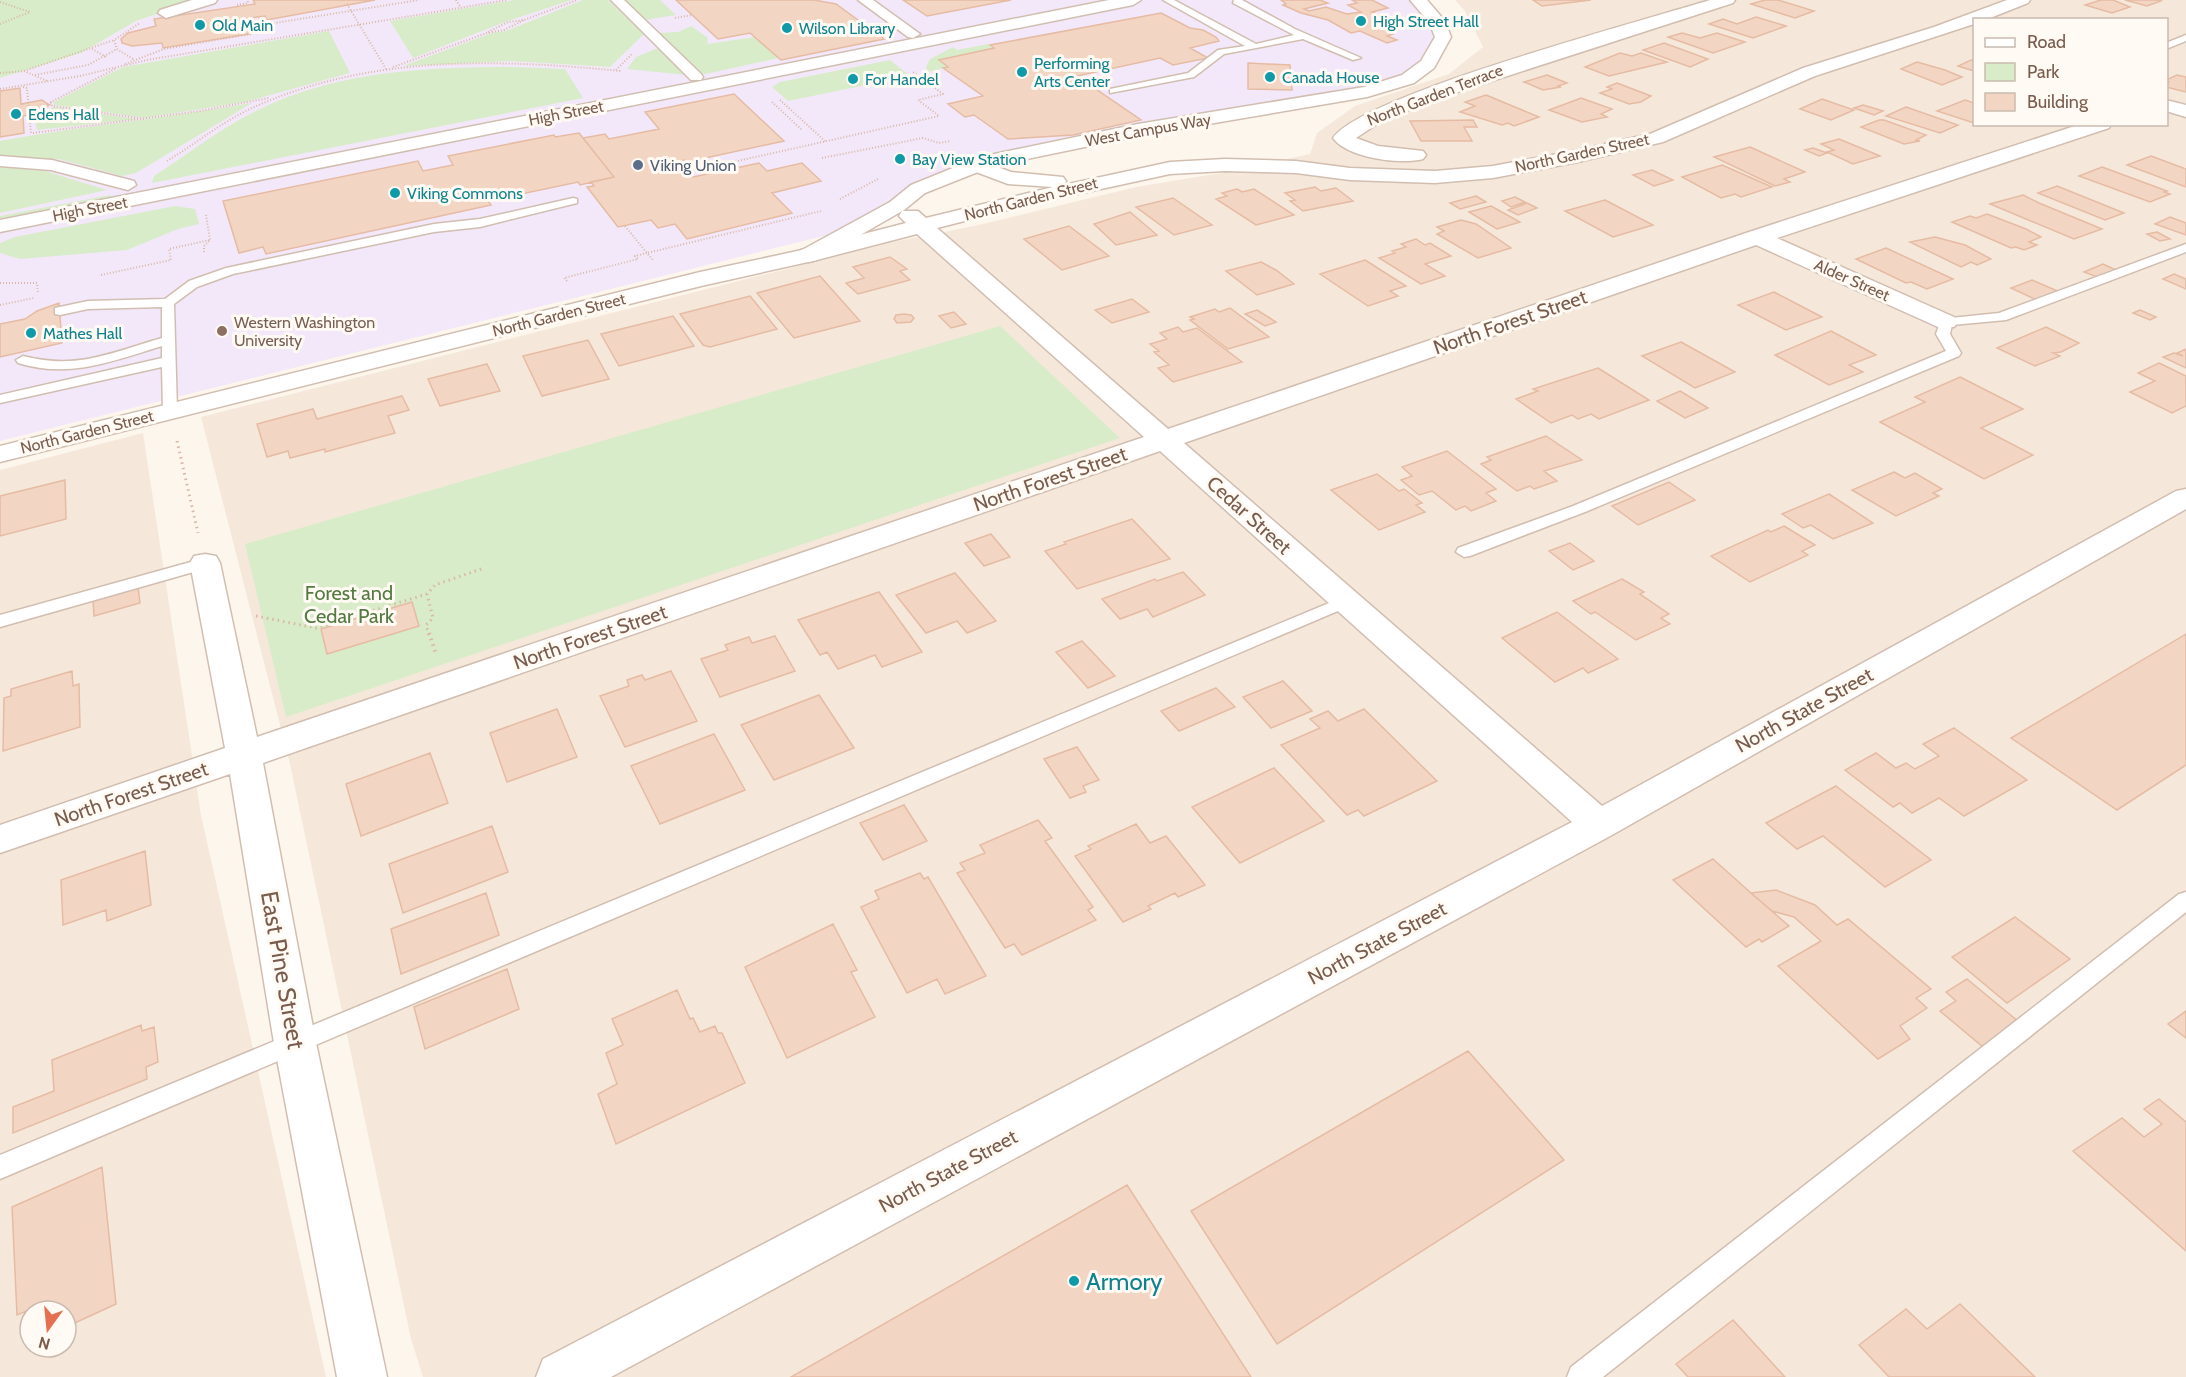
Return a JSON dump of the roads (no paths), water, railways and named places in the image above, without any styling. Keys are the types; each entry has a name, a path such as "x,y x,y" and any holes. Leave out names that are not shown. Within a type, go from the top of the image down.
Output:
{"street":[{"path":"166,13 209,0"},
{"path":"617,0 696,77"},
{"path":"864,0 913,34"},
{"name":"West Campus Way","path":"809,255 897,207 918,189 987,161 1138,130 1367,92 1408,79 1428,64 1443,37 1437,21 1418,0"},
{"name":"North Garden Terrace","path":"1430,155 1384,154 1356,148 1343,138 1362,122 1415,99 1535,59 1727,0"},
{"name":"North Garden Street","path":"1974,18 2022,0"},
{"name":"High Street","path":"0,226 1124,1"},
{"name":"North Garden Street","path":"0,454 924,227 1118,177 1170,168 1225,165 1435,177 1493,172 1578,156 1656,138 1809,72 1973,19"},
{"path":"1940,31 1966,39"},
{"path":"2168,106 2186,111"},
{"path":"2168,118 2186,119"},
{"name":"North Forest Street","path":"0,839 1757,237 2096,126"},
{"path":"1486,154 1544,150 1578,156"},
{"path":"0,162 52,165 128,185"},
{"name":"North Garden Street","path":"975,165 1008,178 1034,181 1118,177"},
{"name":"Cedar Street","path":"897,207 924,227 1599,825"},
{"name":"Alder Street","path":"1757,237 1946,322"},
{"name":"North State Street","path":"561,1377 1599,825 2186,497"},
{"name":"East Pine Street","path":"205,563 244,756 295,1043 362,1377"}],"lane":[{"path":"1167,0 1255,47"},
{"path":"1238,0 1237,3 1303,36 1356,58"},
{"path":"1200,53 1255,47 1303,36"},
{"path":"2168,45 2186,38"},
{"path":"1113,91 1191,75 1221,52"},
{"path":"60,311 100,304 168,303 194,284 230,272 434,228 480,223 573,201"},
{"path":"1464,552 1579,509 1954,353 1943,334 1946,322 2001,317 2186,248"},
{"path":"168,303 170,411"},
{"path":"23,360 35,366 68,367 168,340"},
{"path":"0,399 169,361"},
{"path":"0,621 205,563"},
{"path":"0,1167 1346,601"},
{"path":"1581,1377 2186,900"}],"place":[{"name":"High Street Hall","path":"1361,21"},
{"name":"Old Main","path":"200,25"},
{"name":"Wilson Library","path":"787,28"},
{"name":"Performing Arts Center","path":"1022,72"},
{"name":"Canada House","path":"1270,77"},
{"name":"For Handel","path":"853,79"},
{"name":"Edens Hall","path":"16,114"},
{"name":"Bay View Station","path":"900,159"},
{"name":"Viking Union","path":"638,165"},
{"name":"Viking Commons","path":"395,193"},
{"name":"Western Washington University","path":"222,331"},
{"name":"Mathes Hall","path":"31,333"},
{"name":"Armory","path":"1074,1281"}],"park label":[{"name":"Forest and Cedar Park","path":"349,604"}]}
